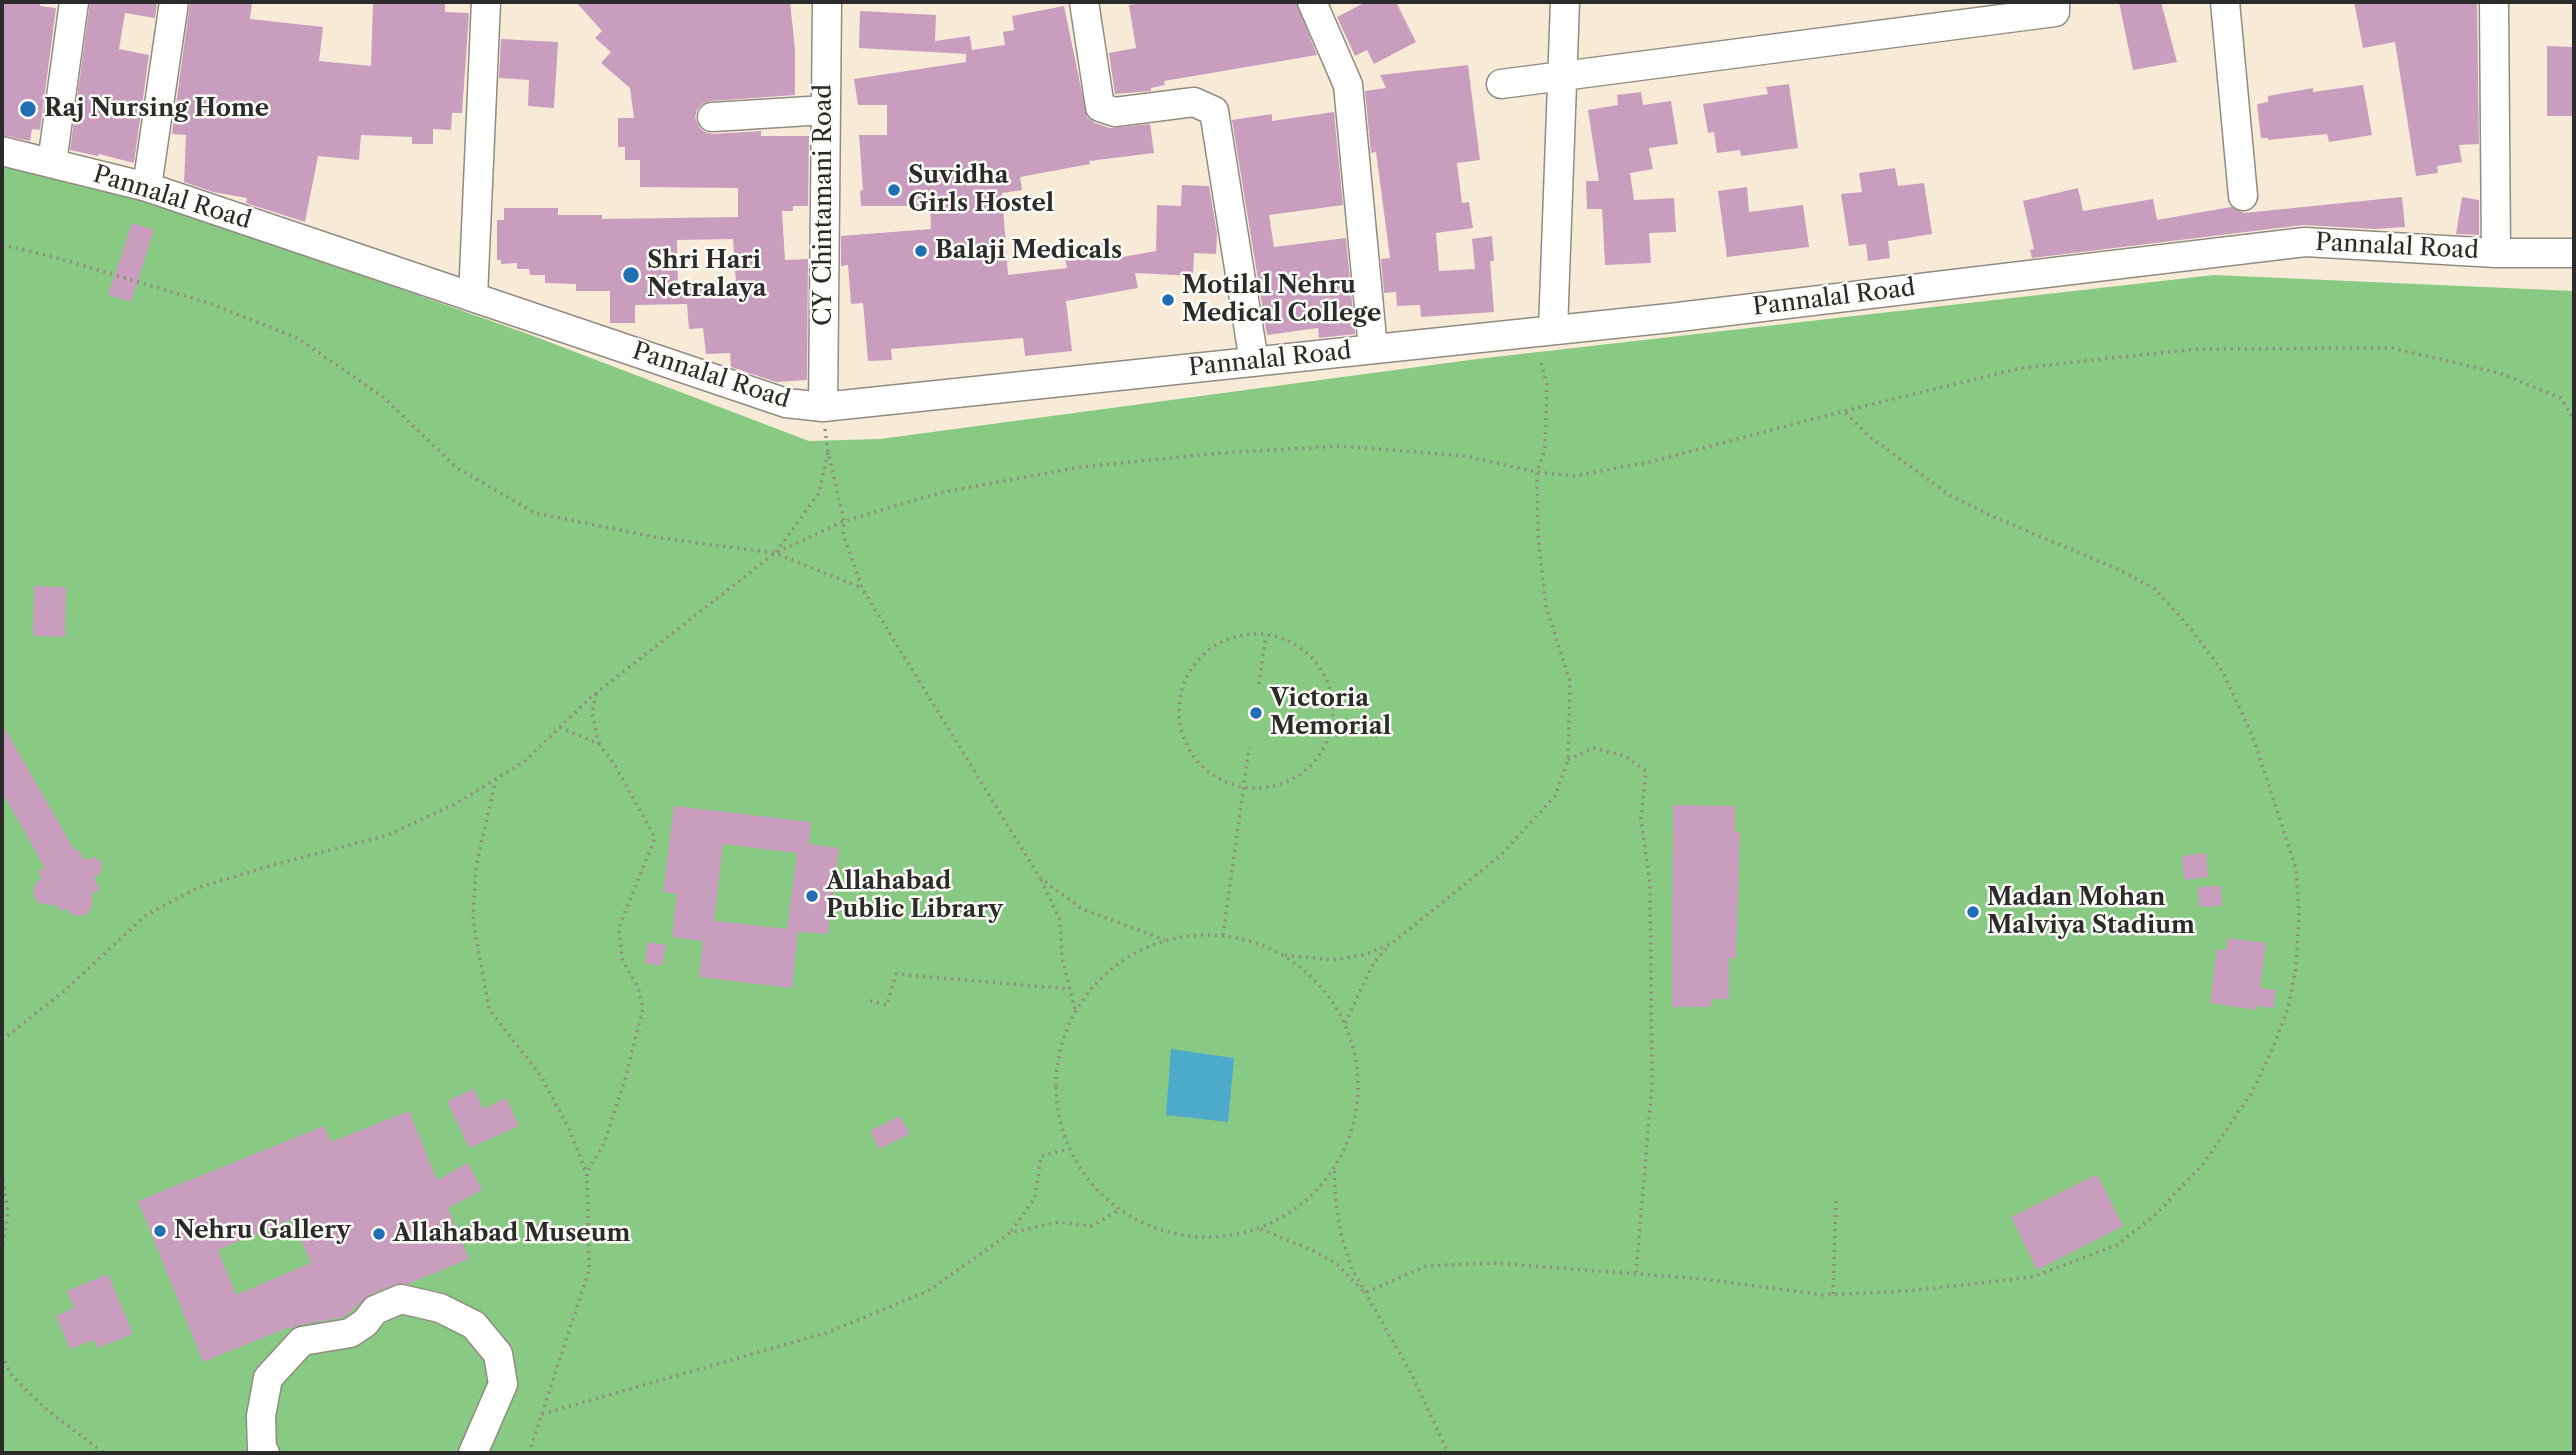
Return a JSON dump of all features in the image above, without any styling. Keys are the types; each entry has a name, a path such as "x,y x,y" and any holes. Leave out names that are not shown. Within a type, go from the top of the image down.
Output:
{"street":[{"path":"52,163 74,2"},
{"path":"148,187 174,2"},
{"path":"473,297 486,2"},
{"name":"CY Chintamani Road","path":"823,407 827,2"},
{"path":"1084,2 1100,107 1115,113 1194,102 1214,111 1254,362"},
{"path":"1312,2 1348,85 1373,349"},
{"path":"1553,330 1565,2"},
{"path":"1501,84 2055,12 2055,2"},
{"path":"2225,2 2243,196"},
{"path":"2494,2 2496,253"},
{"path":"712,117 825,110"},
{"name":"Pannalal Road","path":"2,151 148,187 786,403 823,407 1553,330 2305,242 2496,253 2574,253"},
{"path":"265,1453 262,1449 261,1416 268,1378 302,1341 350,1334 365,1323 375,1310 401,1299 440,1308 474,1325 498,1354 503,1384 473,1453"}],"path":[{"path":"2,245 54,257 209,303 297,338 382,396 456,467 535,513 660,538 775,553 862,588"},
{"path":"2,1040 63,992 146,915 197,888 388,835 455,804 524,762 597,692 775,553 844,521 939,493 1067,469 1221,453 1342,446 1465,456 1537,472 1574,476 1650,462 1844,411 2021,369 2195,349 2392,348 2499,373 2561,398 2574,420"},
{"path":"1345,1023 1374,962 1391,944 1501,855 1555,796 1568,760 1570,682 1546,606 1538,537 1537,472 1545,449 1547,398 1547,385 1540,359"},
{"path":"823,407 828,451 844,521 844,534 862,588 1040,878 1060,920 1062,957 1076,1010"},
{"path":"1365,1293 1426,1266 1494,1263 1636,1273 1833,1294 1908,1291 2033,1277 2117,1245 2154,1216 2204,1163 2252,1092 2288,1008 2296,968 2300,914 2296,869 2253,737 2223,672 2190,628 2155,589 2120,570 1951,496 1870,437 1844,411"},
{"path":"775,553 818,493 828,451"},
{"path":"1247,634 1266,635 1273,635 1298,646 1317,664 1330,687 1334,714 1329,739 1315,762 1295,779 1270,788 1244,788 1220,780 1201,765 1186,745 1180,722 1180,697 1188,674 1203,655 1223,641 1247,634"},
{"path":"1259,684 1266,635"},
{"path":"587,1174 604,1144 626,1076 643,1008 638,987 622,960 619,927 655,838 615,765 599,744 592,713 597,692"},
{"path":"559,727 599,744"},
{"path":"1223,935 1249,747"},
{"path":"1568,760 1593,748 1625,756 1646,771 1641,819 1650,885 1652,1085 1636,1273"},
{"path":"496,779 476,867 473,920 489,1009 541,1076 569,1129 587,1174 589,1270 528,1453"},
{"path":"1040,878 1082,909 1165,940"},
{"path":"1194,935 1223,935 1254,942 1283,955 1319,984 1345,1023 1358,1073 1355,1124 1334,1171 1302,1206 1261,1229 1212,1239 1164,1232 1119,1210 1090,1182 1069,1149 1056,1103 1059,1055 1076,1010 1099,980 1129,956 1165,940 1194,935"},
{"path":"1283,955 1333,960 1364,956 1391,944"},
{"path":"870,1001 887,1006 896,974 1070,989"},
{"path":"542,1414 826,1333 928,1291 1010,1233 1035,1198 1041,1156 1069,1149"},
{"path":"1334,1171 1342,1238 1352,1269 1412,1375 1448,1453"},
{"path":"2,1173 8,1213 2,1249"},
{"path":"1833,1294 1836,1198"},
{"path":"1010,1233 1058,1223 1091,1226 1119,1210"},
{"path":"1261,1229 1316,1252 1338,1265 1365,1293"},
{"path":"2,1355 12,1376 38,1402 104,1453"}],"green space":[{"path":"2,159 81,176 528,334 809,441 880,439 1477,359 2214,275 2574,291 2574,1453 2,1453"}],"water":[{"path":"1171,1049 1234,1058 1228,1122 1166,1115"}],"building":[{"path":"2,2 41,2 40,6 56,8 40,130 32,129 30,141 2,135"},
{"path":"90,2 157,2 155,18 125,13 119,49 149,55 134,163 70,150"},
{"path":"190,2 252,2 250,19 323,27 319,61 371,66 373,2 445,2 445,12 469,13 462,113 452,113 451,130 433,129 433,144 412,144 412,137 361,135 359,160 318,156 305,222 246,203 247,198 213,192 184,182 186,135 172,134"},
{"path":"576,2 790,2 795,49 795,95 710,101 702,104 695,117 699,127 712,134 761,131 761,136 809,136 808,206 793,206 793,211 782,211 785,260 808,259 807,380 776,382 731,367 730,353 706,354 703,328 689,329 687,304 635,305 635,323 610,323 610,291 576,291 576,284 545,283 545,275 530,275 529,269 517,269 517,263 501,264 501,260 497,260 497,220 504,220 504,208 558,208 558,215 602,215 602,219 738,217 738,188 640,187 640,160 625,160 625,147 618,147 618,118 634,118 630,88 601,63 611,52 595,38 602,31","holes":["733,239 736,284 678,288 677,240"]},
{"path":"1150,2 1296,2 1317,55 1164,81 1165,85 1151,88 1151,91 1115,94 1109,53 1136,48 1129,5"},
{"path":"1366,2 1396,2 1416,42 1374,64 1367,50 1355,56 1337,17"},
{"path":"2119,2 2161,2 2177,62 2133,70"},
{"path":"2354,2 2477,2 2479,144 2459,145 2462,162 2437,166 2438,173 2416,176 2395,42 2363,48"},
{"path":"1064,6 1087,117 1110,128 1150,124 1154,153 1089,161 1090,164 1020,177 1022,190 1002,193 1008,275 1067,268 1063,250 1108,242 1111,259 1156,251 1157,205 1181,206 1182,185 1209,186 1217,233 1216,254 1194,253 1193,276 1135,273 1138,288 1066,301 1072,351 1025,356 1023,338 891,349 892,360 868,361 863,303 851,304 848,265 841,266 841,236 931,229 930,206 861,206 860,191 863,190 859,135 887,135 887,105 858,105 854,79 966,62 966,54 859,48 860,11 936,15 935,41 970,36 972,50 1005,45 1003,32 1014,30 1012,16"},
{"path":"501,39 558,42 554,108 528,106 529,80 499,78"},
{"path":"2547,46 2574,47 2574,116 2547,116"},
{"path":"1468,65 1480,160 1457,163 1462,203 1469,202 1473,228 1436,233 1439,271 1475,269 1472,239 1492,236 1494,261 1490,261 1494,312 1421,317 1420,305 1397,306 1396,292 1384,293 1381,259 1390,258 1376,152 1371,153 1365,91 1386,88 1380,75"},
{"path":"1789,84 1798,148 1741,156 1740,150 1717,153 1714,132 1708,133 1703,104 1768,94 1766,87"},
{"path":"2363,85 2372,135 2329,142 2327,134 2268,140 2261,138 2257,104 2268,102 2268,96 2313,88 2313,92"},
{"path":"1641,92 1643,105 1671,101 1678,144 1649,148 1653,169 1630,173 1634,200 1674,198 1676,232 1649,233 1651,263 1605,265 1602,209 1587,209 1586,181 1599,181 1588,110 1618,105 1617,95"},
{"path":"1334,112 1343,205 1269,215 1274,247 1346,238 1355,334 1319,338 1318,328 1267,335 1232,120 1272,114 1272,121"},
{"path":"1895,168 1898,186 1924,183 1932,234 1888,241 1890,258 1868,261 1866,244 1849,246 1841,194 1862,192 1859,173"},
{"path":"1747,187 1749,212 1803,205 1809,247 1727,257 1718,191"},
{"path":"2078,188 2083,211 2153,199 2157,220 2231,207 2244,213 2402,197 2405,227 2375,229 2303,225 2032,258 2030,250 2034,249 2023,201"},
{"path":"2462,197 2479,200 2479,235 2456,234"},
{"path":"132,223 154,230 131,302 108,295"},
{"path":"34,586 66,587 65,637 33,636"},
{"path":"2,724 75,851 78,849 84,860 93,857 102,862 101,872 94,878 100,889 92,894 92,907 86,915 75,916 66,909 60,911 58,906 41,904 33,896 35,884 42,878 38,871 45,868 2,792"},
{"path":"1673,805 1735,806 1735,832 1740,832 1736,958 1729,958 1729,999 1711,999 1711,1007 1672,1007"},
{"name":"Allahabad Public Library","path":"674,806 811,822 809,844 839,848 828,934 798,932 792,988 699,977 703,941 672,937 677,894 663,892","holes":["723,844 797,853 787,929 714,921"]},
{"path":"2206,853 2208,877 2184,880 2182,856"},
{"path":"2221,886 2222,906 2199,907 2198,887"},
{"path":"2228,938 2266,943 2260,988 2276,990 2273,1008 2257,1006 2257,1010 2210,1003 2217,949 2226,950"},
{"path":"648,942 666,945 662,966 645,963"},
{"path":"474,1089 483,1109 506,1098 519,1126 469,1148 447,1101"},
{"name":"Allahabad Museum","path":"409,1111 437,1180 468,1163 482,1190 448,1208 469,1259 408,1284 395,1284 369,1295 344,1317 299,1325 291,1329 290,1327 203,1362 138,1201 324,1126 331,1142","holes":["292,1219 311,1263 236,1295 218,1250"]},
{"path":"900,1116 910,1134 879,1149 870,1131"},
{"path":"2097,1174 2123,1226 2037,1270 2011,1217"},
{"path":"108,1274 133,1334 98,1348 94,1340 70,1349 56,1316 74,1308 67,1291"}],"place":[{"name":"Raj Nursing Home","path":"28,109"},
{"name":"Suvidha Girls Hostel","path":"894,190"},
{"name":"Balaji Medicals","path":"921,251"},
{"name":"Shri Hari Netralaya","path":"631,275"},
{"name":"Motilal Nehru Medical College","path":"1168,300"},
{"name":"Victoria Memorial","path":"1256,713"},
{"name":"Allahabad Public Library","path":"812,896"},
{"name":"Madan Mohan Malviya Stadium","path":"1973,912"},
{"name":"Nehru Gallery","path":"160,1231"},
{"name":"Allahabad Museum","path":"379,1234"}]}
